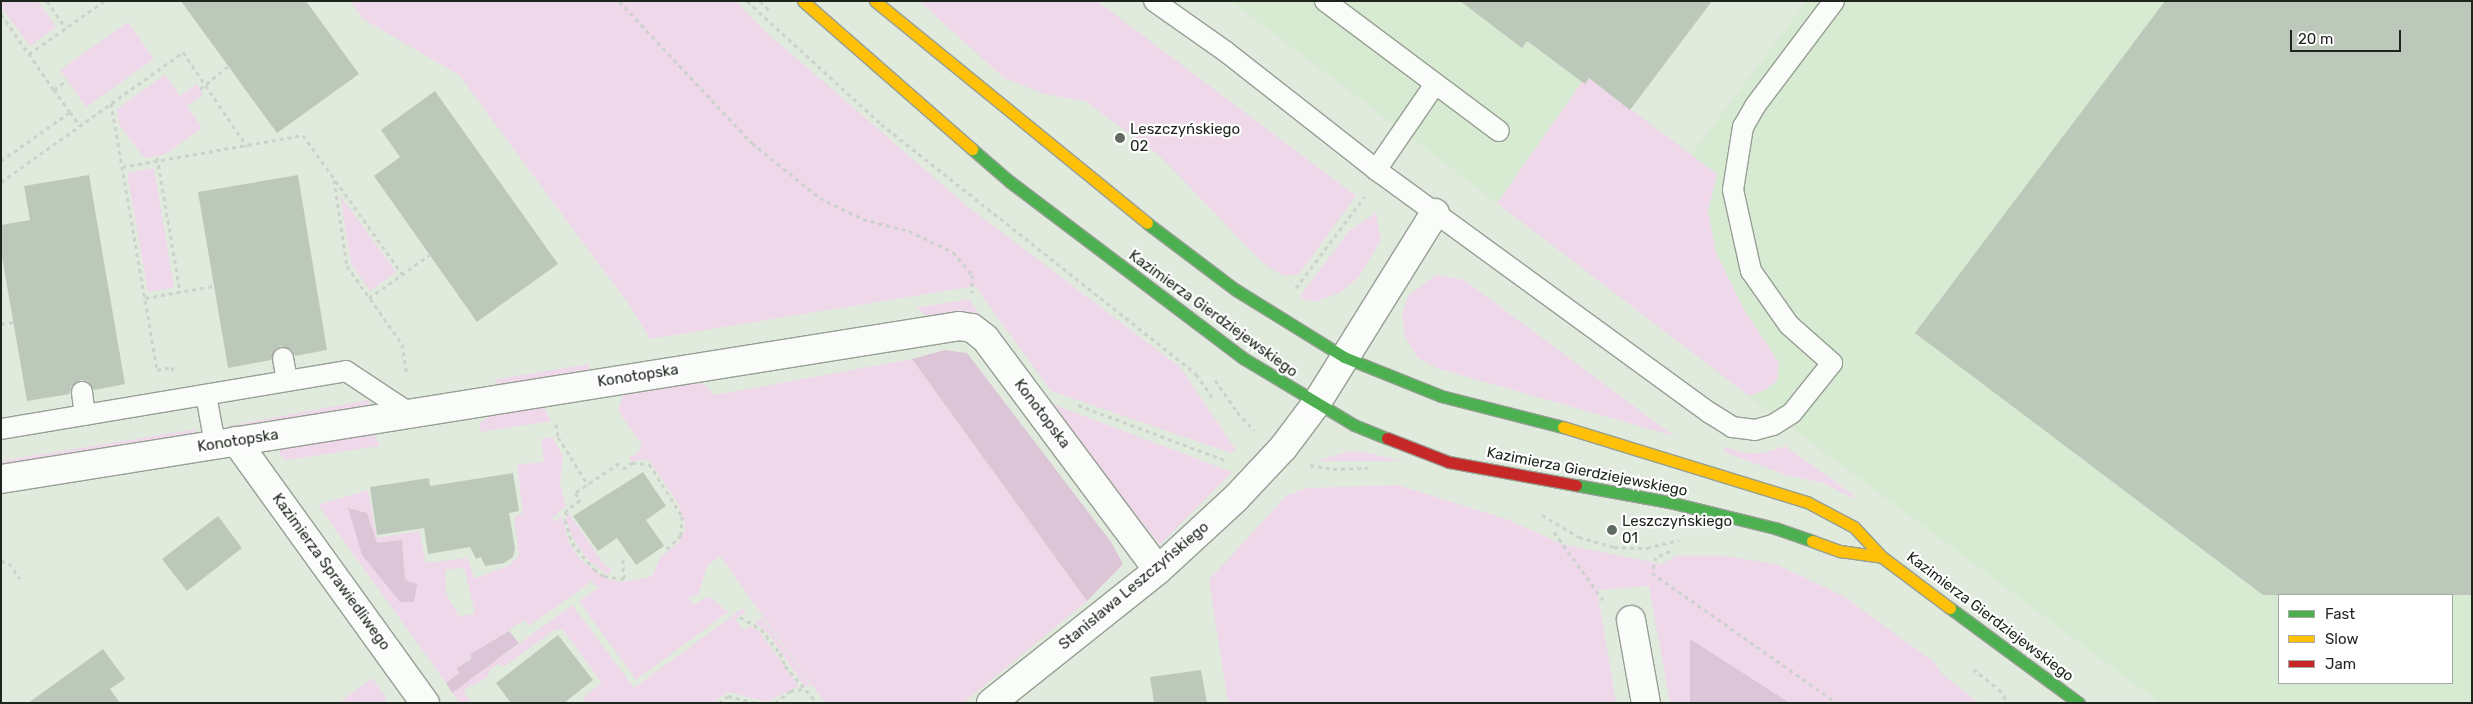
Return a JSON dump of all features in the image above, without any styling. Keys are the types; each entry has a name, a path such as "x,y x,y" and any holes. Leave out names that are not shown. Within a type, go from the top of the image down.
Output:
{"street":[{"name":"Kazimierza Gierdziejewskiego","path":"803,1 1009,181 1243,358 1316,404 1394,443 1449,462 1669,502 1775,528 1840,551 1882,557"},
{"name":"Kazimierza Gierdziejewskiego","path":"875,1 1103,190 1236,290 1344,358 1441,396 1566,428 1785,494 1854,528 1882,557 2079,703"},
{"name":"Stanisława Leszczyńskiego","path":"991,703 1158,570 1236,498 1283,448 1316,404 1435,213"},
{"name":"Konotopska","path":"1,479 942,327 972,328 986,338 1158,570"},
{"name":"Kazimierza Sprawiedliwego","path":"226,443 425,703"},
{"path":"1631,620 1646,703"}],"lane":[{"path":"1154,1 1225,51 1379,172 1732,427 1755,430 1773,426 1792,413 1832,363 1789,325 1751,271 1734,199 1735,172 1743,127 1755,106 1834,1"},
{"path":"1325,1 1499,131"},
{"path":"1379,172 1435,84"},
{"path":"283,358 287,381"},
{"path":"1,430 346,371 411,414"},
{"path":"82,392 85,415"},
{"path":"206,395 226,443"}],"path":[{"path":"47,1 66,28"},
{"path":"29,54 104,1"},
{"path":"619,1 752,143 820,198 863,219 909,231 953,252 972,275 972,293"},
{"path":"1,14 80,126"},
{"path":"1,182 183,52 247,146"},
{"path":"200,89 228,66"},
{"path":"54,90 67,80"},
{"path":"111,103 157,370 172,367 178,400"},
{"path":"1,161 70,112"},
{"path":"122,167 157,159 247,146 303,135 402,274"},
{"path":"157,159 180,292"},
{"path":"1291,290 1296,288 1379,172"},
{"path":"334,178 347,266 402,344 408,379"},
{"path":"369,298 429,255"},
{"path":"144,298 214,286"},
{"path":"1,324 14,322"},
{"path":"556,420 558,437 588,485"},
{"path":"619,463 575,493 580,500 566,511 566,528 572,543 583,559 609,577 624,579 623,559"},
{"path":"623,468 632,463 649,464 682,516 681,535 664,552"},
{"path":"1306,463 1316,468 1375,468"},
{"path":"1537,513 1579,537 1614,547 1647,548 1689,539"},
{"path":"1554,532 1568,548 1586,580 1601,599 1631,620"},
{"path":"1670,551 1656,557 1652,573 1837,703"},
{"path":"1,561 9,564 20,579"},
{"path":"740,617 761,629 802,689 817,703"},
{"path":"1970,667 1999,690 2008,703"},
{"path":"775,703 790,691 802,689"},
{"path":"719,703 728,696 757,703"}],"shaded area":[{"path":"1,1 38,1 56,27 30,46 1,7"},
{"path":"350,1 736,1 766,32 967,206 1181,368 1236,450 1231,453 1051,391 975,286 650,339 630,306 459,75 363,19"},
{"path":"919,1 1097,1 1356,196 1299,274 1285,276 1269,268 1252,252 1161,157 1085,101 1044,94 1004,78"},
{"path":"1231,1 1643,1 1497,203"},
{"path":"1807,1 2472,1 2472,703 2160,703 1702,361 1742,306 1716,252 1708,211 1717,174 1691,155"},
{"path":"128,22 154,59 86,107 60,70"},
{"path":"165,75 180,96 197,84 203,94 187,106 202,128 164,155 144,158 119,124 117,109"},
{"path":"1589,78 1717,174 1708,211 1716,252 1742,306 1779,363 1777,381 1765,390 1749,396 1497,203 1582,82"},
{"path":"154,168 174,288 148,292 127,173"},
{"path":"340,195 396,272 370,291 351,263"},
{"path":"1376,213 1381,240 1359,277 1341,292 1318,301 1307,301 1300,296 1349,231"},
{"path":"1436,275 1464,280 1674,436 1439,369 1417,357 1405,336 1402,315 1408,296"},
{"path":"969,299 981,316 932,320 916,308"},
{"path":"945,350 967,353 1111,542 1123,564 1087,601 912,359"},
{"path":"912,359 1087,601 963,703 825,703 720,556 707,566 698,595 688,598 694,605 709,596 728,612 636,680 579,601 598,588 592,581 529,626 524,620 493,641 457,668 459,673 446,683 318,505 368,490 377,538 419,531 426,563 467,558 475,579 511,564 519,555 514,517 523,513 517,465 544,462 541,439 553,437 563,457 560,482 566,506 553,517 553,522 562,517 569,543 581,560 605,578 621,582 646,578 653,575 660,558 679,542 685,530 684,521 678,503 650,462 644,459 631,462 629,457 637,454 642,445 618,411 624,392 697,379 715,395","holes":["348,508 367,513 377,543 402,540 405,580","464,567 475,613 459,617 446,593 445,570"]},
{"path":"590,364 587,377 505,388 493,380"},
{"path":"368,400 372,407 234,430 229,426"},
{"path":"1047,402 1232,472 1160,545"},
{"path":"543,405 551,421 480,432 480,423 496,413"},
{"path":"197,429 190,437 1,468 1,461"},
{"path":"366,430 374,433 380,446 286,460 279,455 283,445"},
{"path":"1785,446 1855,496 1852,498 1823,483 1786,475 1724,452 1724,447 1746,453 1764,453"},
{"path":"1351,451 1365,452 1401,461 1315,461"},
{"path":"1398,485 1509,520 1562,544 1661,564 1676,556 1725,556 1776,564 1843,596 1934,662 1941,673 1979,703 1670,703 1649,586 1597,590 1616,703 1228,703 1209,580 1287,495 1308,488"},
{"path":"348,508 367,513 377,543 402,540 405,580 417,584 414,602 400,602 362,555"},
{"path":"568,512 602,562 612,570 608,575 590,562 574,541 566,521"},
{"path":"572,605 634,688 743,608 746,612 735,619 744,630 750,626 759,631 799,686 767,702 728,692 713,703 585,703 583,697 602,683 563,630 556,629 503,667 499,664 490,669 488,677 463,690 470,701 460,703 452,693"},
{"path":"762,617 812,686 804,686 769,634 755,623"},
{"path":"509,631 519,643 452,693 446,683 459,673 457,668 471,659 471,654"},
{"path":"1690,639 1785,700 1789,703 1690,703"},
{"path":"372,678 387,699 383,703 339,703"}],"building":[{"path":"181,1 306,1 359,74 277,133"},
{"path":"1460,1 1712,1 1630,110 1589,78 1585,84 1527,41 1522,48"},
{"path":"2165,1 2472,1 2472,595 2263,595 1915,333"},
{"path":"435,91 558,264 477,322 374,176 400,157 381,130"},
{"path":"89,175 125,384 94,390 87,381 80,380 71,387 70,394 27,401 1,251 1,225 30,220 24,186"},
{"path":"298,175 327,350 295,356 292,350 281,346 275,349 271,360 228,368 198,192"},
{"path":"643,472 666,506 646,520 664,546 636,565 617,538 598,551 573,516"},
{"path":"513,473 519,511 509,513 515,548 513,557 504,563 485,566 481,557 476,559 470,547 428,554 424,528 377,535 370,487 429,478 430,486"},
{"path":"218,516 242,548 187,591 162,559"},
{"path":"558,635 593,680 564,703 511,703 496,683"},
{"path":"103,649 125,679 110,689 120,703 28,703"},
{"path":"1201,670 1207,703 1154,703 1150,677"}],"traffic: fast":[{"path":"972,149 1009,181 1243,358 1354,425 1387,438"},
{"path":"1147,223 1236,290 1344,357 1441,396 1563,427"},
{"path":"1576,485 1669,502 1775,528 1812,541"},
{"path":"1950,608 2079,703"}],"traffic: slow":[{"path":"803,1 972,149"},
{"path":"875,1 1147,223"},
{"path":"1563,427 1807,502 1854,527 1882,557 1950,608"},
{"path":"1812,541 1840,551 1882,557"}],"traffic: jam":[{"path":"1387,438 1449,462 1576,485"}],"place":[{"name":"Leszczyńskiego 02","path":"1120,138"},
{"name":"Leszczyńskiego 01","path":"1612,530"}]}
